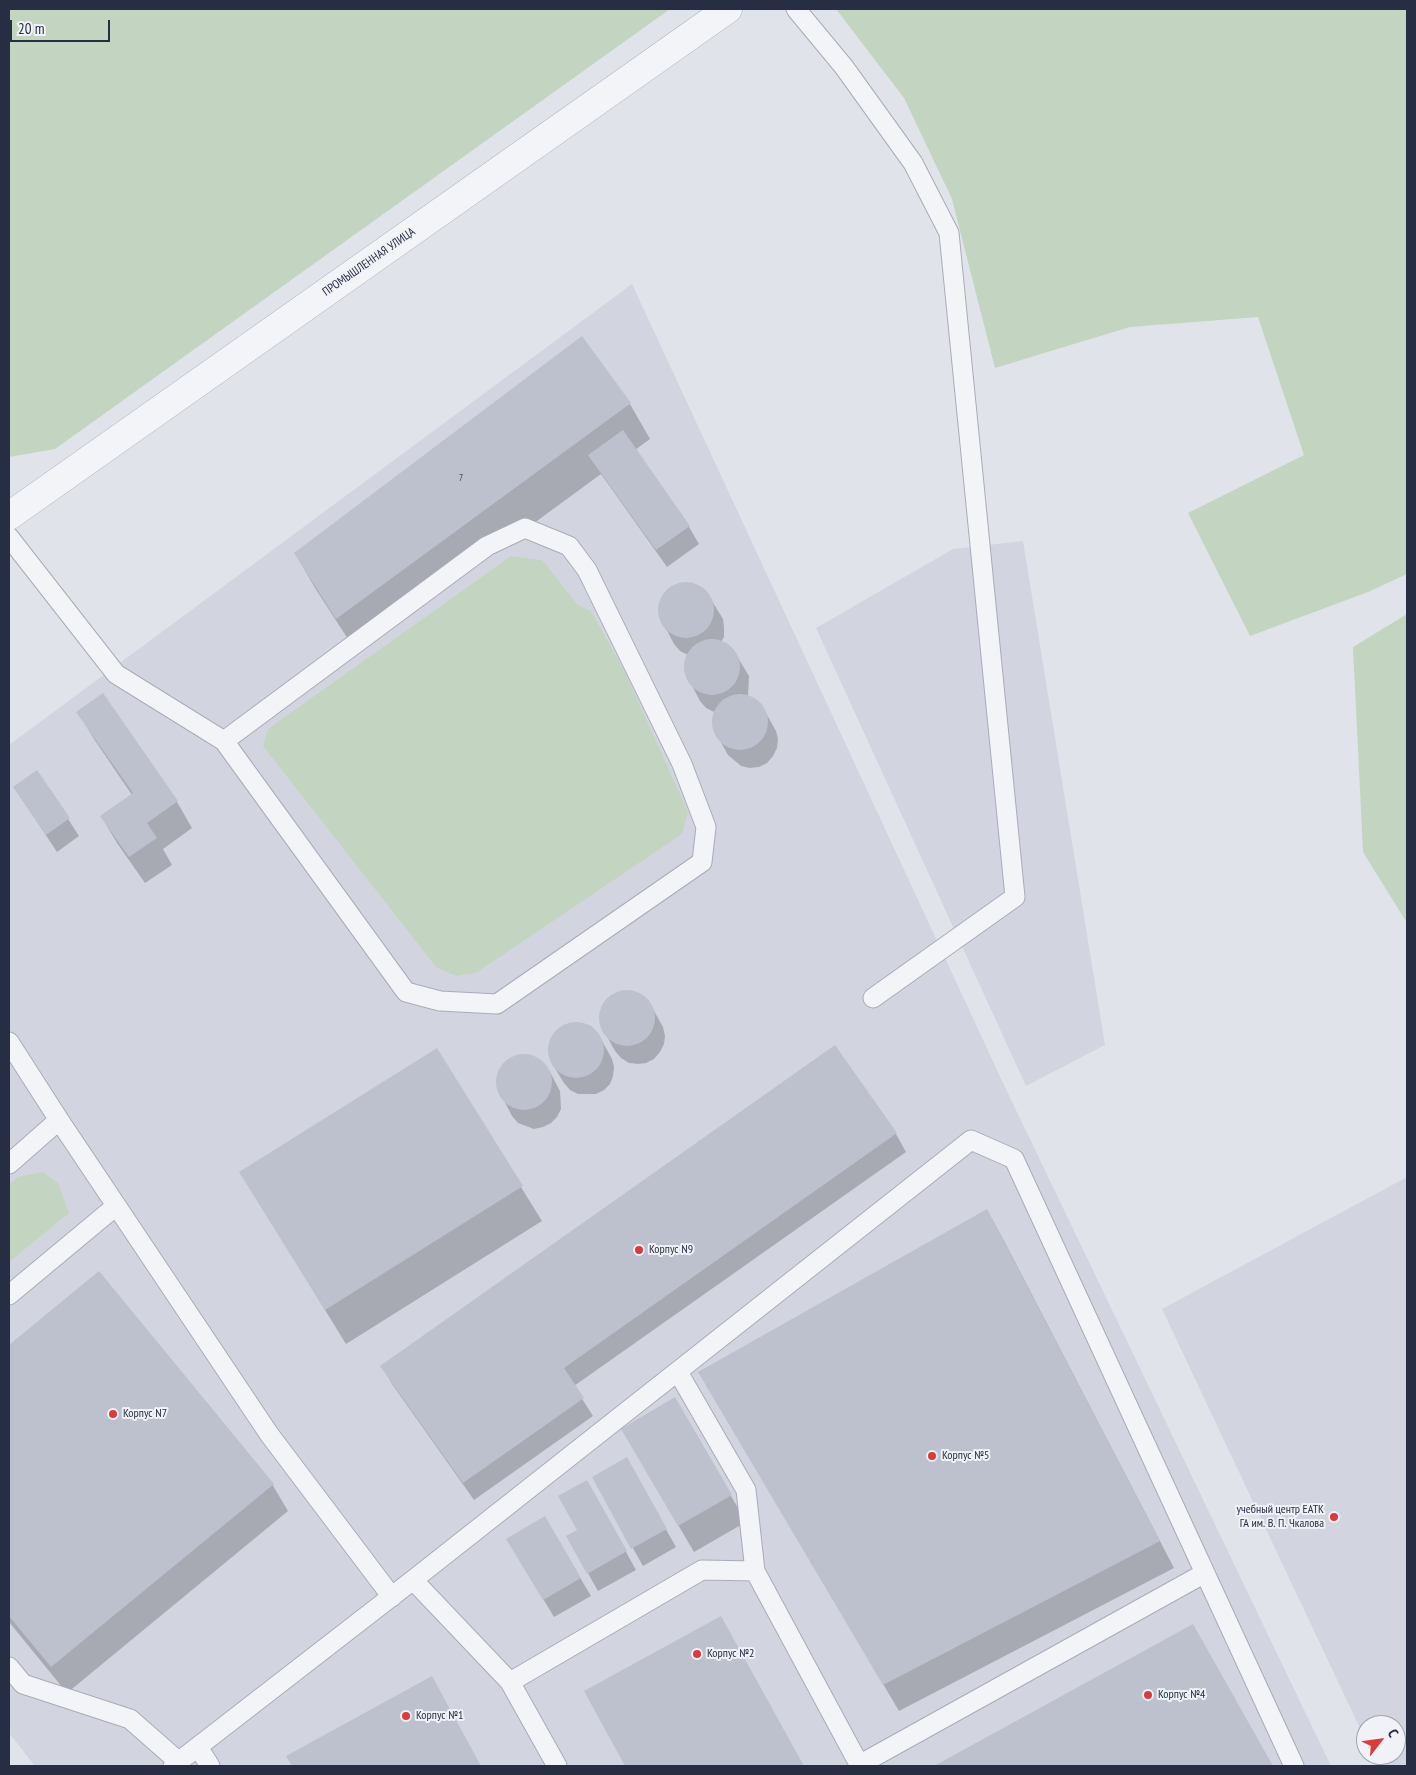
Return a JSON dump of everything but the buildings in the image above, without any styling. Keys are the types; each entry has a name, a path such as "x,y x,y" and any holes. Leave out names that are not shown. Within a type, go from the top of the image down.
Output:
{"street":[{"name":"ПРОМЫШЛЕННАЯ УЛИЦА","path":"9,516 728,9"}],"lane":[{"path":"796,9 844,67 912,163 949,233 1015,897 873,998"},
{"path":"9,537 116,674 224,741 406,992 440,1001 496,1004 702,862 706,827 682,764 587,570 570,546 525,528 487,546 224,741"},
{"path":"9,1042 58,1120 269,1434 392,1597"},
{"path":"9,1164 58,1120"},
{"path":"9,1667 23,1684 130,1719 176,1764 392,1597 971,1140 1014,1159 1294,1766"},
{"path":"9,1295 116,1206"},
{"path":"678,1372 746,1490 755,1571 859,1766 1205,1573"},
{"path":"510,1682 702,1570 755,1571"},
{"path":"413,1580 510,1682 557,1766"},
{"path":"198,1747 210,1766"}],"shaded area":[{"path":"632,284 1004,1085 1331,1766 35,1766 9,1733 9,745"},
{"path":"1023,541 1105,1045 1026,1086 816,628 953,549"},
{"name":"учебный центр ЕАТК ГА им. В. П. Чкалова","path":"1407,1177 1407,1766 1378,1766 1406,1765 1406,1715 1356,1715 1356,1720 1162,1309"}],"green space":[{"path":"9,9 670,9 55,449 9,457"},
{"path":"836,9 1407,9 1407,574 1368,592 1250,636 1188,513 1304,455 1258,317 1130,327 995,368 952,199 904,98"},
{"path":"511,556 542,560 578,605 591,611 625,672 688,812 682,834 476,973 456,976 436,967 263,746 268,729"},
{"path":"1407,614 1407,923 1363,852 1353,647"},
{"path":"43,1172 58,1183 69,1213 9,1262 9,1185 18,1177"}],"place":[{"name":"Корпус N9","path":"639,1250"},
{"name":"Корпус N7","path":"113,1414"},
{"name":"Корпус №5","path":"932,1456"},
{"name":"учебный центр ЕАТК ГА им. В. П. Чкалова","path":"1334,1517"},
{"name":"Корпус №2","path":"697,1654"},
{"name":"Корпус №4","path":"1148,1695"},
{"name":"Корпус №1","path":"406,1716"}]}
